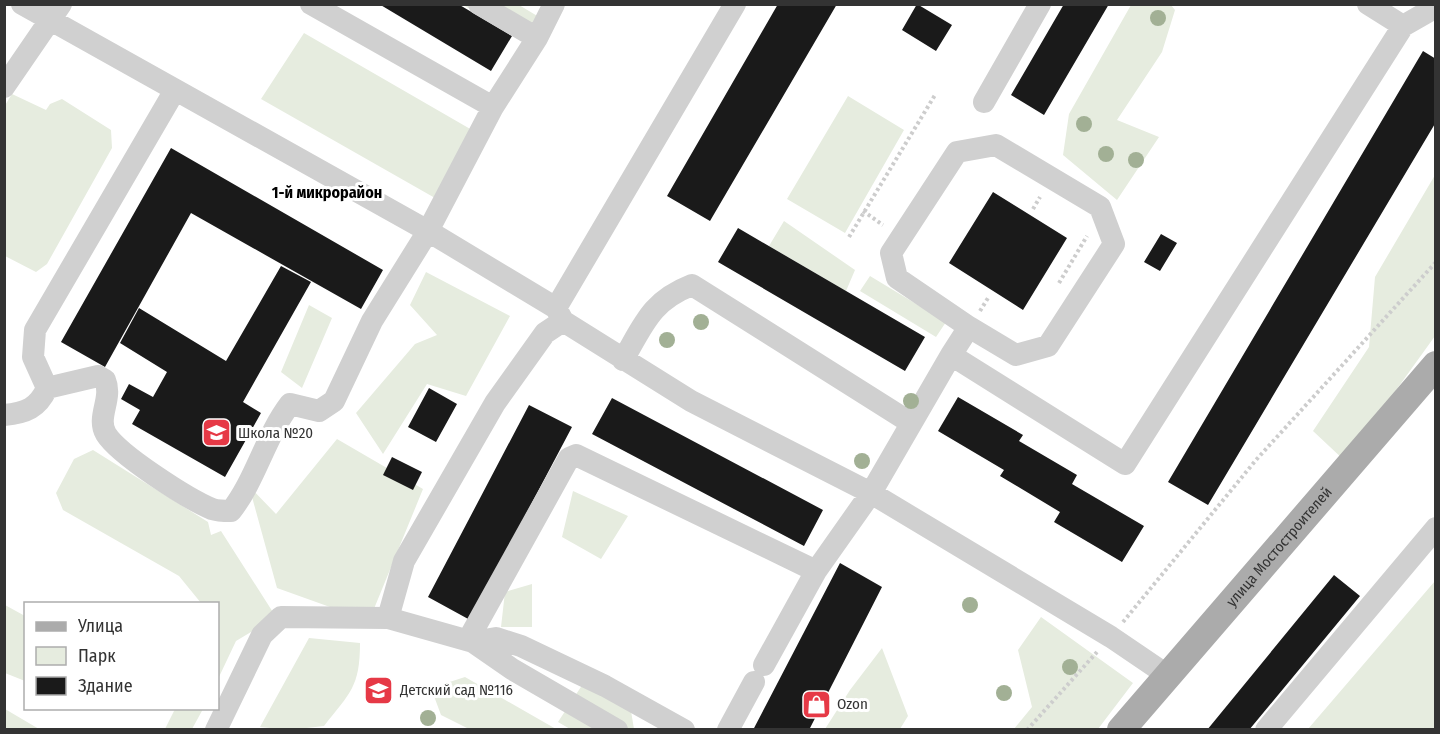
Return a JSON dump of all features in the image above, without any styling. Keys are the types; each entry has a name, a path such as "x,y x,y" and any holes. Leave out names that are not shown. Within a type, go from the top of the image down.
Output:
{"main road":[{"name":"улица Мостостроителей","path":"1120,729 1436,365"}],"lane":[{"path":"22,4 55,12 175,90 428,231 560,314 623,360 691,401 871,493 1111,637 1167,675"},
{"path":"311,4 494,107"},
{"path":"479,4 537,38"},
{"path":"47,388 98,376 105,380 109,393 103,415 105,433 136,464 213,509 231,511 245,493 281,416 290,404 319,411 334,401 372,321 428,231 494,107 537,38 554,4"},
{"path":"388,618 404,561 495,403 560,314 735,4"},
{"path":"984,102 1040,4"},
{"path":"1368,4 1403,26"},
{"path":"951,355 1125,464 1403,26 1436,7"},
{"path":"4,87 55,12"},
{"path":"4,415 25,413 42,401 47,388 33,357 34,330 175,90"},
{"path":"996,145 1100,207 1114,244 1048,346 1016,355 977,316 897,278 891,253 957,152 996,145"},
{"path":"623,360 650,314 670,293 692,285 911,423"},
{"path":"728,729 816,571 871,493 951,355 977,316"},
{"path":"471,641 569,458 576,455 816,571"},
{"path":"1266,729 1436,528"},
{"path":"216,729 262,635 281,617 388,618 471,641 512,669 617,729"},
{"path":"471,641 496,638 521,646 606,686 684,729"}],"path":[{"path":"849,237 935,95"},
{"path":"1033,189 1042,194 1033,209"},
{"path":"1057,288 1088,237 1085,229"},
{"path":"1026,729 1111,637 1256,460 1436,262"},
{"path":"977,316 988,298"}],"green space":[{"path":"463,5 519,5 539,17 531,44"},
{"path":"1131,5 1171,5 1175,10 1162,52 1117,120 1159,137 1117,200 1063,155 1069,114"},
{"path":"304,33 472,130 435,198 261,99"},
{"path":"12,94 46,110 50,104 62,99 111,130 112,148 47,264 36,272 5,256 4,107"},
{"path":"848,96 904,130 845,233 787,199"},
{"path":"1435,175 1435,336 1345,461 1313,431 1369,347 1375,277"},
{"path":"784,221 855,270 846,291 769,246"},
{"path":"426,272 510,316 466,396 427,384 383,454 356,413 415,344 437,335 410,305"},
{"path":"870,276 946,322 936,337 860,291"},
{"path":"309,305 332,318 302,388 281,372"},
{"path":"337,439 423,489 369,621 277,588 249,486 276,514"},
{"path":"93,450 208,522 211,535 221,531 276,617 236,641 219,677 219,602 200,602 179,576 63,510 56,493 74,459"},
{"path":"573,491 628,516 601,559 562,537"},
{"path":"1435,581 1435,729 1308,729"},
{"path":"532,584 532,627 501,627 505,592"},
{"path":"5,605 24,615 24,681 5,673"},
{"path":"1041,617 1133,683 1098,729 1014,729 1032,707 1018,650"},
{"path":"309,638 360,643 358,670 352,689 324,726 289,730 260,727"},
{"path":"882,648 908,716 900,729 825,729 850,690"},
{"path":"592,670 628,693 634,729 570,729 558,722"},
{"path":"465,677 556,729 469,729 441,715 431,688"},
{"path":"5,709 39,729 5,729"},
{"path":"174,710 202,710 192,729 165,729"}],"building":[{"path":"379,4 458,4 512,36 491,71"},
{"path":"778,4 837,4 710,221 667,196"},
{"path":"917,4 952,25 936,51 902,30"},
{"path":"1064,4 1109,4 1044,115 1011,95"},
{"path":"1423,51 1436,59 1436,122 1208,505 1168,482"},
{"path":"171,148 383,270 361,309 191,213 105,367 61,342"},
{"path":"993,192 1067,238 1023,310 949,263"},
{"path":"738,228 925,337 905,371 718,262"},
{"path":"1161,234 1177,243 1160,271 1144,262"},
{"path":"281,266 311,282 243,402 261,413 225,477 132,424 140,410 121,399 129,384 153,397 167,372 120,343 139,308 226,361"},
{"path":"429,388 457,404 436,442 408,427"},
{"path":"958,397 1023,435 1019,441 1077,475 1072,484 1144,526 1122,562 1054,522 1060,512 1000,476 1004,470 938,431"},
{"path":"612,398 823,510 804,546 592,434"},
{"path":"529,405 572,427 470,620 428,597"},
{"path":"392,457 422,472 413,490 383,475"},
{"path":"840,563 882,587 809,730 753,730"},
{"path":"1334,575 1360,596 1249,730 1207,730"}],"place":[{"name":"Школа №20","path":"217,433"},
{"name":"Детский сад №116","path":"379,690"},
{"name":"Ozon","path":"816,704"}],"district":[{"name":"1-й микрорайон","path":"327,192"}]}
